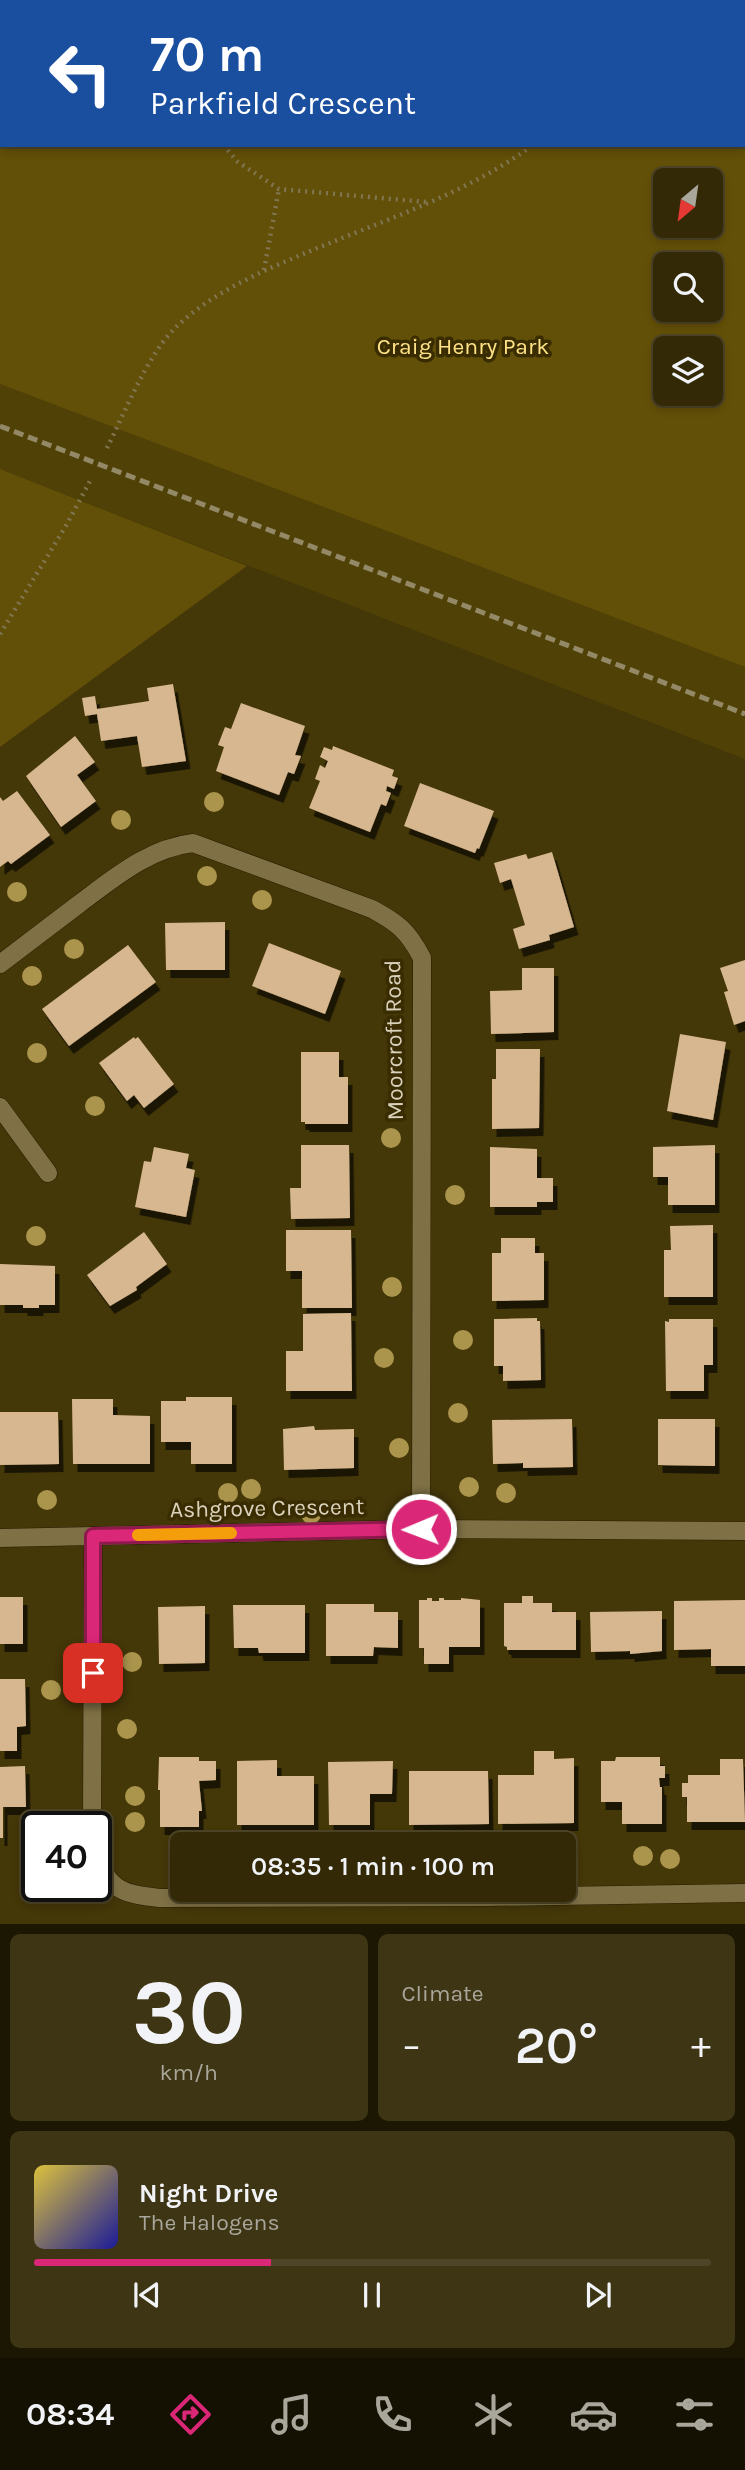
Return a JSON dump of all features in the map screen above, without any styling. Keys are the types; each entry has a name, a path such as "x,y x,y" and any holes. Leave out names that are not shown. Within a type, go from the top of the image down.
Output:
{"street":[{"name":"Moorcroft Road","path":"0,964 120,874 148,857 177,845 193,843 372,909 396,922 411,937 422,958 421,1529"},
{"path":"0,1107 48,1173"},
{"name":"Ashgrove Crescent","path":"0,1538 421,1529 745,1531"},
{"path":"92,1811 93,1536"},
{"path":"112,1882 126,1894 159,1898 745,1893"}],"path":[{"path":"225,147 238,162 279,189 427,202"},
{"path":"107,448 158,349 175,328 196,311 264,270 475,183 530,147"},
{"path":"264,270 279,189"},
{"path":"0,634 90,481"}],"shaded area":[{"path":"0,384 745,667 745,759 0,469"}],"green space":[{"name":"Craig Henry Park","path":"0,147 745,147 745,667 0,384"},
{"path":"0,469 247,566 0,747"}],"building":[{"path":"173,684 186,761 142,767 137,736 101,741 97,714 85,716 82,698 95,696 97,709 149,701 147,688"},
{"path":"241,703 305,726 295,755 301,756 294,774 288,772 279,795 216,771 224,747 218,745 225,727 231,729"},
{"path":"75,736 95,762 77,775 96,801 61,827 26,776"},
{"path":"333,746 394,770 392,776 398,778 394,789 387,786 386,791 391,793 386,806 381,804 370,832 309,808 320,781 315,779 320,765 325,768 328,761 320,757 324,747 332,750"},
{"path":"420,783 494,811 475,853 404,826"},
{"path":"17,791 50,835 11,864 8,861 0,867 0,797 3,801"},
{"path":"552,852 574,927 549,935 550,940 519,949 513,929 525,925 511,879 500,883 494,863 526,854 528,859"},
{"path":"225,922 225,970 166,970 165,923"},
{"path":"269,943 341,971 325,1014 252,986"},
{"path":"128,945 156,982 69,1046 42,1009"},
{"path":"745,960 745,1021 734,1025 724,992 728,991 720,968"},
{"path":"522,968 554,968 554,1032 491,1034 490,991 522,990"},
{"path":"680,1034 726,1042 713,1120 667,1111"},
{"path":"134,1037 138,1037 174,1084 144,1108 134,1095 127,1101 99,1063"},
{"path":"496,1049 540,1049 539,1128 492,1129 492,1079 496,1079"},
{"path":"301,1052 339,1052 339,1077 348,1077 348,1124 301,1122"},
{"path":"301,1145 349,1145 350,1218 291,1219 290,1188 301,1188"},
{"path":"715,1145 715,1205 668,1205 668,1177 653,1177 653,1147"},
{"path":"154,1147 189,1154 186,1168 195,1170 186,1217 135,1207 144,1161 151,1162"},
{"path":"490,1147 537,1149 537,1178 553,1178 553,1202 537,1202 537,1207 490,1207"},
{"path":"713,1225 713,1297 664,1297 664,1250 671,1250 670,1226"},
{"path":"286,1230 351,1230 352,1308 302,1308 302,1271 286,1271"},
{"path":"144,1232 167,1264 136,1287 137,1290 110,1306 87,1275"},
{"path":"501,1238 535,1238 535,1253 544,1253 544,1300 492,1301 492,1253 501,1253"},
{"path":"0,1264 55,1266 55,1305 23,1308 23,1305 0,1305"},
{"path":"351,1313 352,1391 286,1391 286,1351 303,1351 303,1314"},
{"path":"537,1318 537,1321 540,1321 541,1380 503,1381 503,1366 494,1366 494,1319"},
{"path":"669,1319 713,1319 713,1365 704,1365 704,1391 666,1391 665,1321 669,1322"},
{"path":"186,1397 232,1397 232,1464 191,1464 191,1442 161,1442 161,1401 186,1401"},
{"path":"72,1399 113,1399 113,1415 150,1416 150,1464 73,1464"},
{"path":"0,1412 58,1412 59,1464 0,1465"},
{"path":"572,1419 573,1467 523,1468 523,1463 493,1464 492,1420"},
{"path":"658,1419 715,1419 715,1466 658,1465"},
{"path":"314,1426 315,1430 354,1429 354,1468 284,1470 283,1429"},
{"path":"522,1596 533,1596 533,1603 552,1603 552,1612 576,1612 576,1650 507,1650 504,1646 504,1603 522,1603"},
{"path":"0,1597 23,1597 23,1644 0,1644"},
{"path":"432,1598 432,1601 439,1601 439,1598 480,1600 480,1647 449,1647 449,1664 424,1664 424,1648 419,1648 419,1600"},
{"path":"745,1600 745,1666 711,1666 711,1649 674,1650 674,1601"},
{"path":"326,1604 374,1604 374,1612 398,1612 398,1648 374,1647 373,1656 326,1656"},
{"path":"233,1605 305,1605 305,1653 259,1653 258,1648 234,1648"},
{"path":"205,1606 205,1663 159,1664 158,1607"},
{"path":"662,1611 662,1651 630,1654 630,1651 591,1652 590,1612"},
{"path":"0,1679 25,1679 26,1726 17,1727 17,1751 0,1751"},
{"path":"534,1751 554,1751 554,1759 574,1758 574,1823 498,1824 498,1775 534,1775"},
{"path":"159,1757 199,1757 199,1761 216,1761 216,1780 199,1781 202,1811 199,1811 199,1827 160,1827"},
{"path":"616,1757 660,1757 660,1766 665,1766 665,1778 659,1778 662,1787 662,1824 622,1824 622,1802 601,1802 601,1761 615,1761"},
{"path":"720,1759 743,1759 745,1822 687,1822 687,1797 682,1797 682,1783 688,1783 688,1775 720,1775"},
{"path":"277,1760 277,1776 314,1776 314,1825 237,1825 237,1761"},
{"path":"393,1761 392,1794 370,1794 370,1825 329,1825 328,1762"},
{"path":"25,1766 26,1807 3,1807 3,1838 0,1838 0,1767"},
{"path":"409,1771 488,1771 489,1824 409,1825"}],"railway":[{"path":"0,426 745,714"}],"slow traffic":[{"path":"138,1535 231,1533"}],"route":[{"path":"93,1673 93,1536 421,1529"}]}
